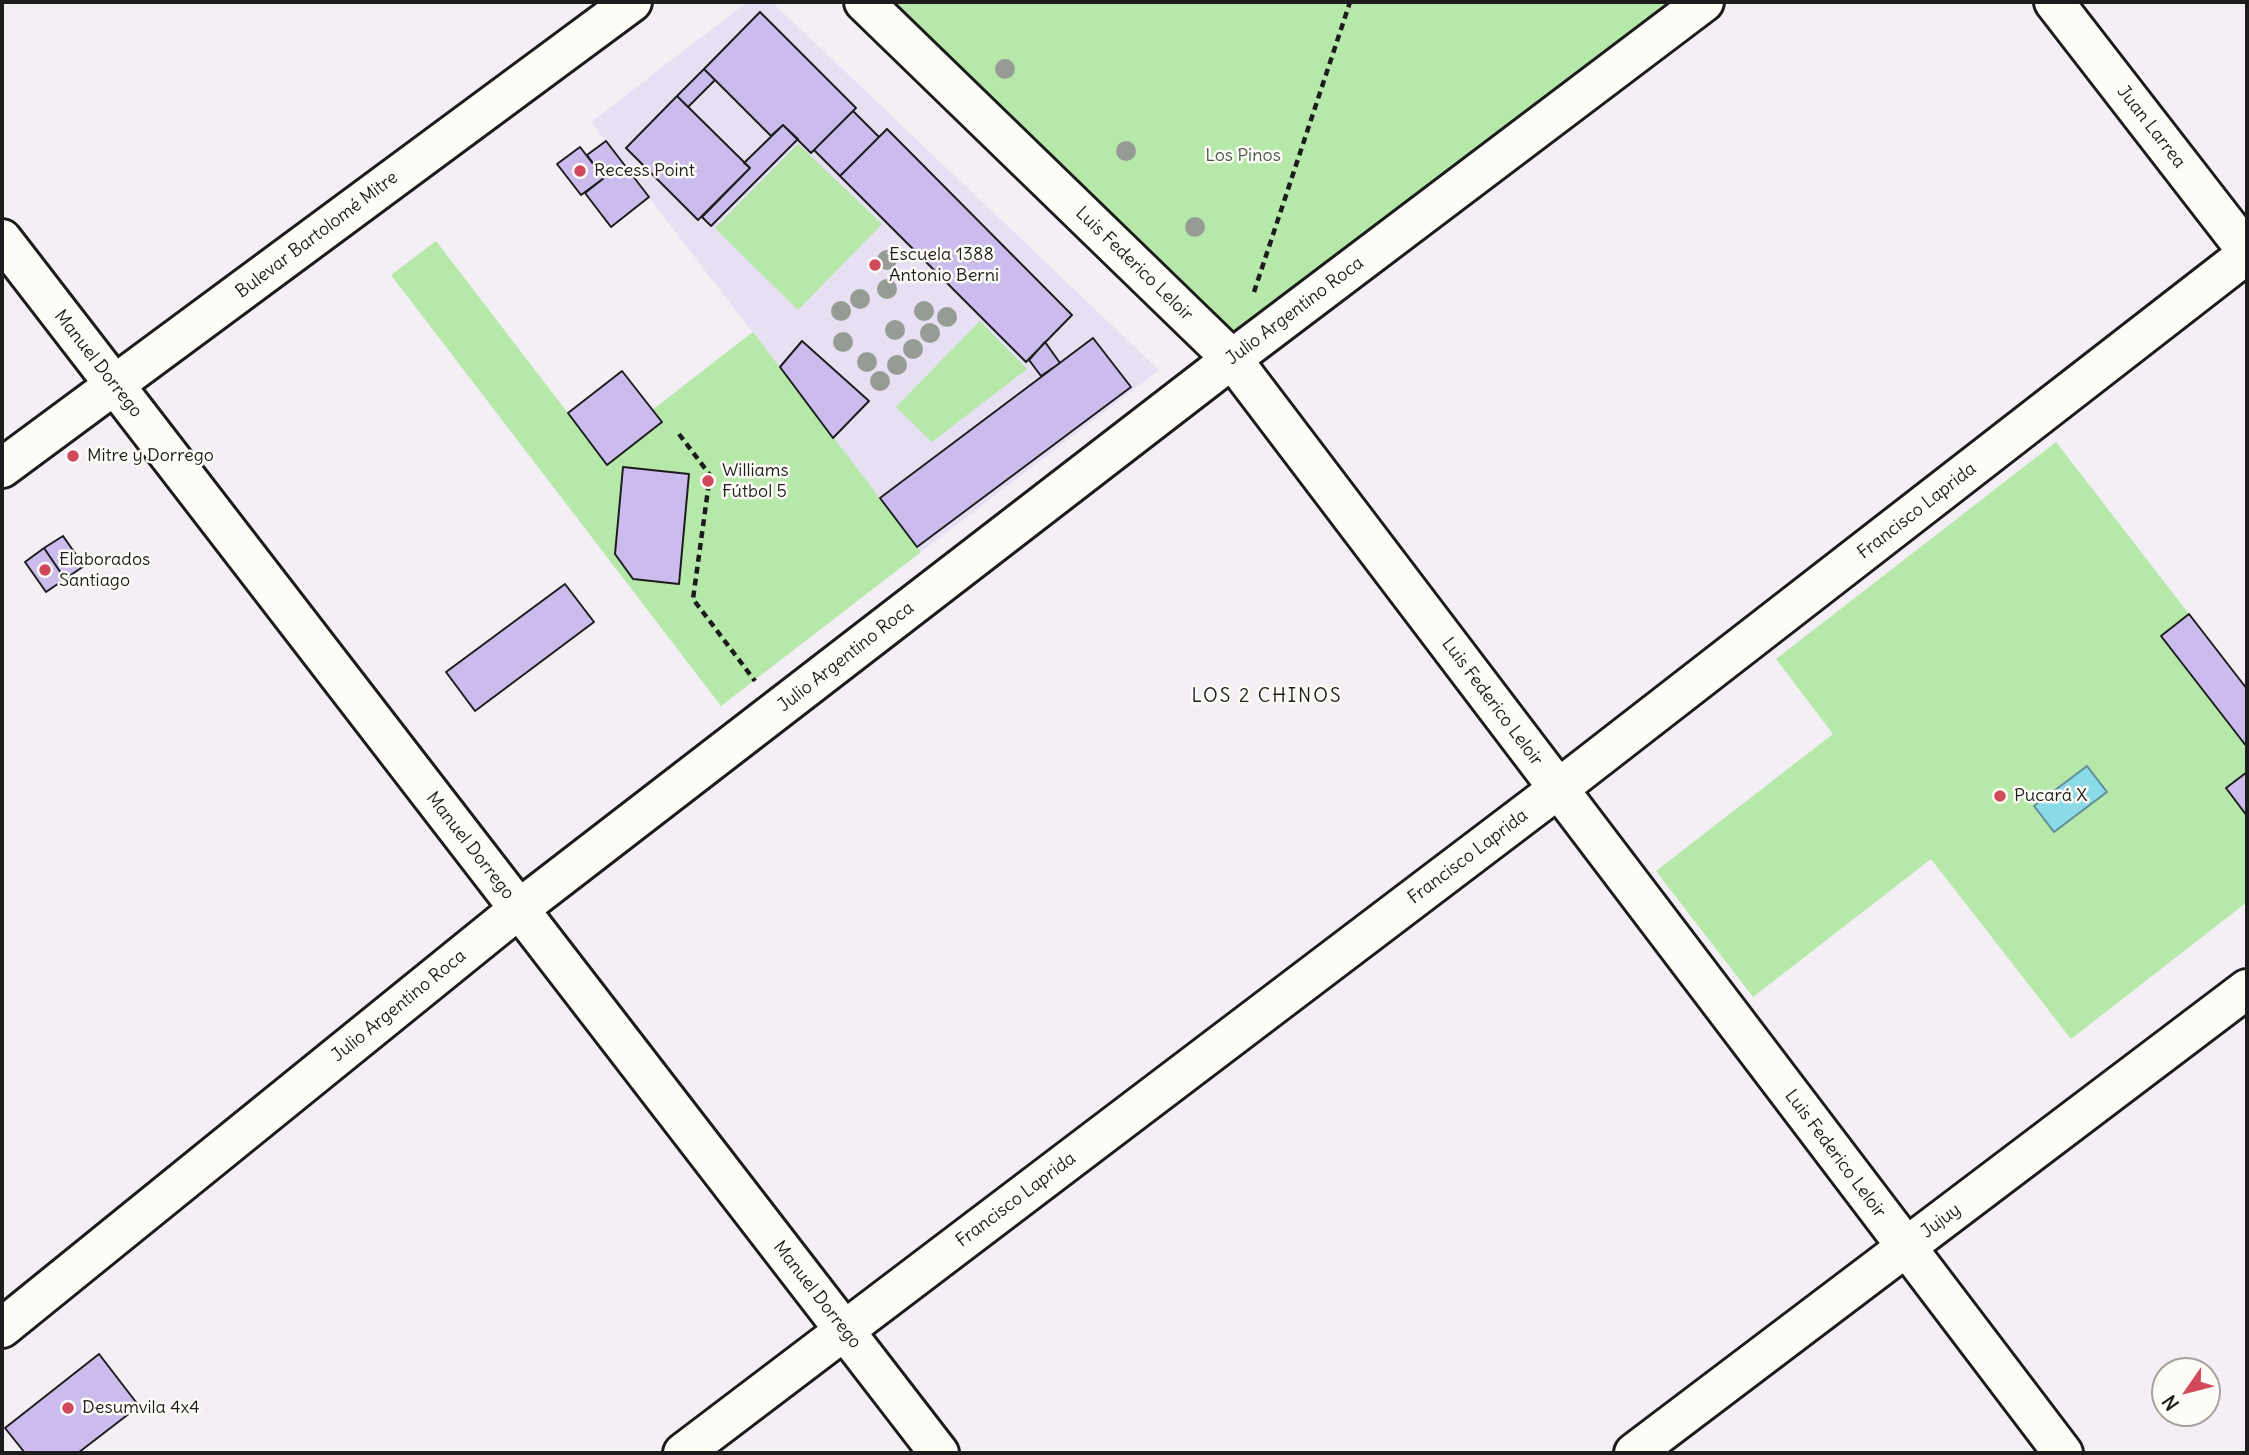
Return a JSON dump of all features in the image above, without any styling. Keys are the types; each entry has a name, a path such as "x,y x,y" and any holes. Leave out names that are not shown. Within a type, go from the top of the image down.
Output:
{"street":[{"name":"Bulevar Bartolomé Mitre","path":"2,468 632,2"},
{"name":"Luis Federico Leloir","path":"864,2 1232,359 2063,1453"},
{"name":"Julio Argentino Roca","path":"2,1328 519,909 1232,359 1704,2"},
{"name":"Juan Larrea","path":"2054,2 2247,253"},
{"name":"Manuel Dorrego","path":"2,239 939,1453"},
{"name":"Francisco Laprida","path":"683,1453 1558,789 2247,253"},
{"name":"Jujuy","path":"1634,1453 2247,989"}],"path":[{"path":"1254,292 1350,2"},
{"path":"679,434 710,475 693,599 777,710"}],"shaded area":[{"name":"Escuela 1388 Antonio Berni","path":"747,2 772,2 1159,370 921,552 591,122"}],"green space":[{"name":"Los Pinos","path":"864,2 1704,2 1232,359"},
{"path":"798,144 882,224 798,310 715,228"},
{"name":"Williams Fútbol 5","path":"436,241 607,464 662,423 652,410 753,332 921,552 721,706 391,275"},
{"path":"980,321 1027,369 932,442 896,407"},
{"name":"Pucará X","path":"2056,442 2247,689 2247,902 2071,1039 1931,859 1753,997 1656,871 1833,734 1776,659"}],"water":[{"path":"2087,766 2107,792 2054,832 2034,806"}],"building":[{"path":"760,12 856,108 811,153 783,125 771,136 704,69"},
{"path":"704,69 715,80 688,107 677,96"},
{"path":"677,96 750,168 698,220 626,148"},
{"path":"853,111 879,137 840,176 814,150"},
{"path":"783,125 798,139 711,226 702,217 750,168 744,163"},
{"path":"887,129 1072,315 1026,362 840,176"},
{"path":"606,141 649,197 611,227 585,193 604,178 587,155"},
{"name":"Recess Point","path":"580,147 604,178 581,195 557,164"},
{"path":"1093,338 1131,387 917,547 880,498"},
{"path":"802,341 869,401 833,438 780,367"},
{"path":"1045,342 1060,363 1041,376 1029,360"},
{"path":"622,371 662,422 607,465 568,413"},
{"path":"623,467 689,474 679,584 633,579 615,554"},
{"path":"63,536 84,566 65,579 44,548"},
{"name":"Elaborados Santiago","path":"44,548 65,579 46,592 25,562"},
{"path":"565,584 594,622 475,711 446,672"},
{"path":"2189,614 2247,689 2247,747 2161,636"},
{"path":"2247,772 2247,816 2226,788"},
{"path":"99,1354 139,1406 78,1453 25,1453 5,1428"}],"place":[{"name":"Recess Point","path":"580,171"},
{"name":"Escuela 1388 Antonio Berni","path":"875,265"},
{"name":"Mitre y Dorrego","path":"73,456"},
{"name":"Williams Fútbol 5","path":"708,481"},
{"name":"Elaborados Santiago","path":"45,570"},
{"name":"Pucará X","path":"2000,796"},
{"name":"Desumvila 4x4","path":"68,1408"}],"district":[{"name":"LOS 2 CHINOS","path":"1267,697"}]}
